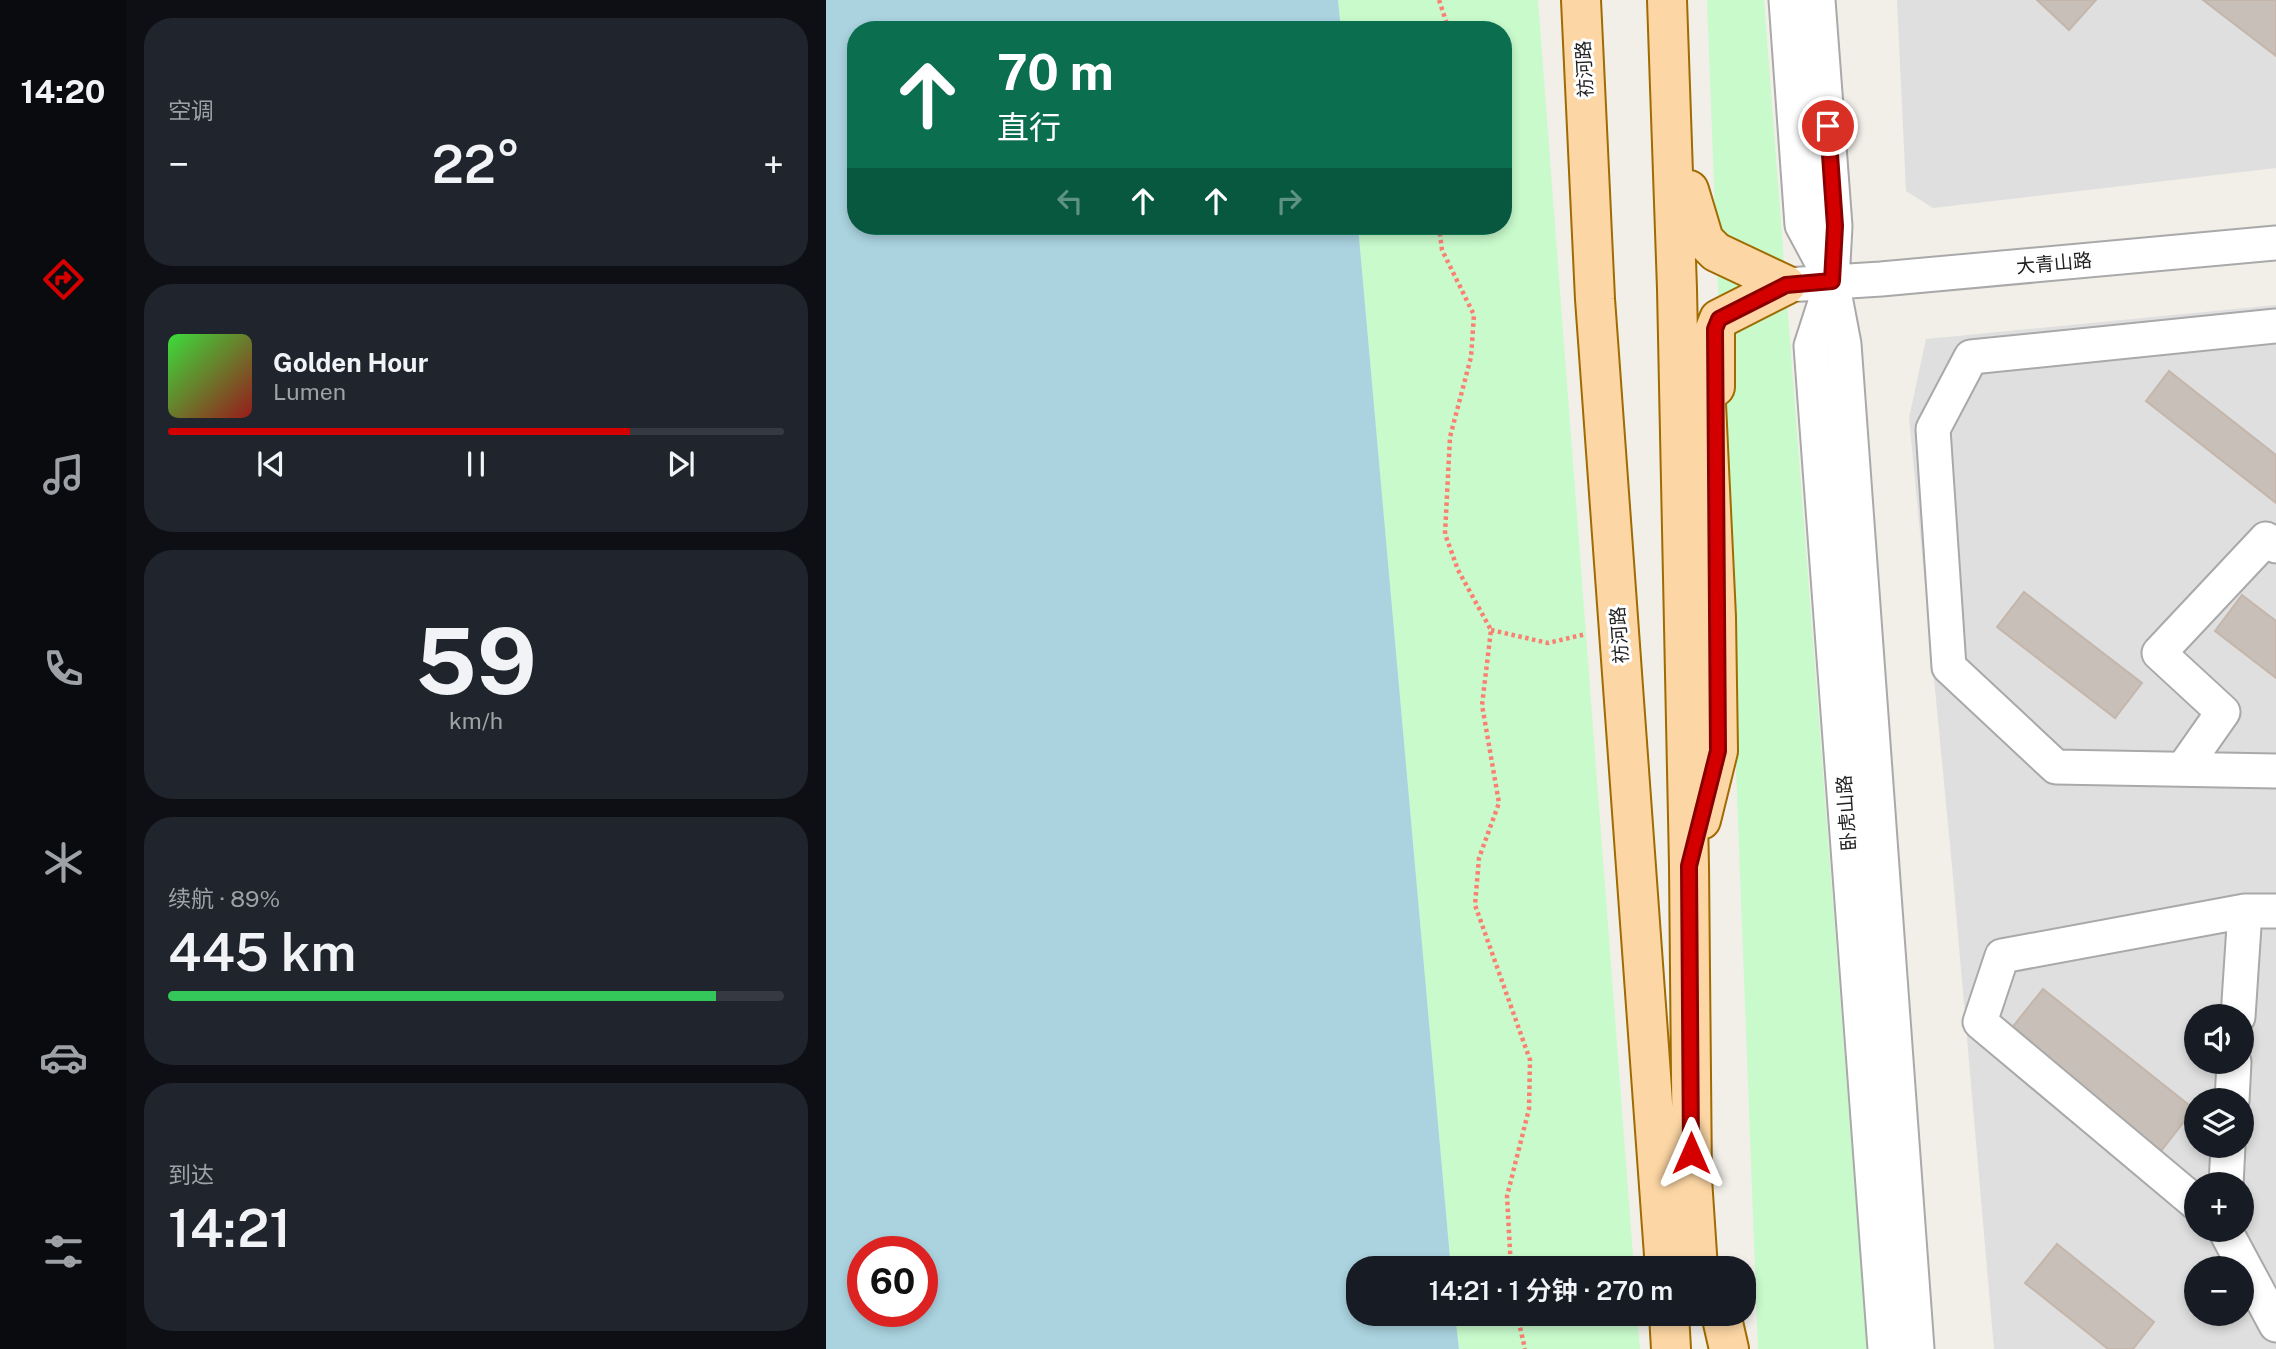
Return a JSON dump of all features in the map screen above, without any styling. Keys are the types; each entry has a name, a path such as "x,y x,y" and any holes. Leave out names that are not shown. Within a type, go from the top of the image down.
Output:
{"main road":[{"name":"祊河路","path":"1581,0 1595,299 1664,1256"},
{"path":"1667,0 1677,289 1689,866 1692,1180 1697,1256"},
{"path":"1672,0 1701,296 1716,617"},
{"path":"1689,190 1704,240 1716,252 1786,285"},
{"path":"1689,866 1718,751 1715,329 1719,319 1786,285"},
{"path":"1692,1180 1708,1256"},
{"path":"1670,1326 1671,1349"},
{"path":"1702,1326 1704,1349"},
{"path":"1724,1326 1729,1349"}],"street":[{"name":"卧虎山路","path":"1786,0 1802,225 1832,281 1811,346 1885,1349"},
{"name":"卧虎山路","path":"1818,0 1835,226 1832,281 1844,344 1917,1349"},
{"name":"大青山路","path":"1786,285 1881,279 2276,243"},
{"path":"2276,326 1971,357 1933,429 1949,667 2056,767 2276,771"},
{"path":"2183,769 2223,712 2159,653 2266,539 2276,546"},
{"path":"2184,1193 1980,1022 2002,956 2261,911 2241,1004"},
{"path":"2231,1242 2276,1325"}],"path":[{"path":"1439,0 1445,21"},
{"path":"1440,235 1442,250 1474,315 1471,357 1450,437 1446,534 1458,570 1491,630 1482,705 1499,803 1479,858 1475,905 1530,1060 1529,1110 1507,1196 1510,1256"},
{"path":"1491,630 1548,643 1586,634"},
{"path":"1520,1326 1525,1349"}],"shaded area":[{"path":"1897,0 2276,0 2276,168 1933,208 1906,191"},
{"path":"2276,305 2276,1349 1994,1349 1909,418 1926,339"}],"green space":[{"path":"1338,0 1538,0 1633,1256 1450,1256 1359,235 1512,235 1512,21 1340,21"},
{"path":"1707,0 1764,0 1867,1349 1758,1349"},
{"path":"1456,1326 1638,1326 1640,1349 1459,1349"}],"water":[{"path":"826,0 1338,0 1340,21 847,21 847,235 1359,235 1450,1256 1346,1256 1346,1326 1456,1326 1459,1349 826,1349"}],"building":[{"path":"2037,0 2096,0 2069,30"},
{"path":"2203,0 2276,0 2276,56"},
{"path":"2169,371 2276,455 2276,503 2146,401"},
{"path":"2024,592 2142,683 2115,718 1997,627"},
{"path":"2242,595 2276,621 2276,678 2215,631"},
{"path":"2043,989 2184,1101 2184,1122 2161,1151 2010,1030"},
{"path":"2057,1244 2154,1322 2133,1349 2108,1349 2025,1283"}],"route":[{"path":"1691,1153 1689,866 1718,751 1715,329 1719,319 1786,285 1832,281 1835,226 1828,126"}]}
